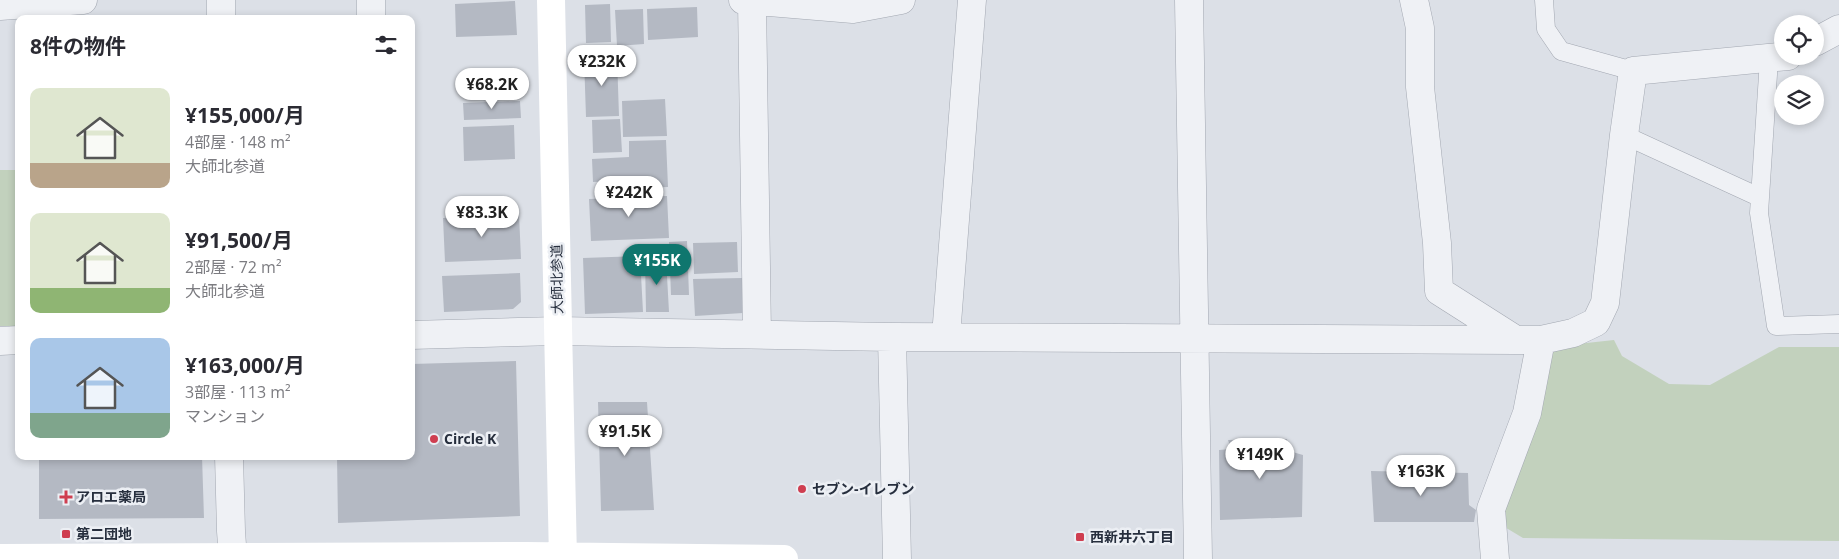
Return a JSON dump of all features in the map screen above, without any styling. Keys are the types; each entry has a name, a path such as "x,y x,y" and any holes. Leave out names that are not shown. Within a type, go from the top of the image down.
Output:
{"street":[{"path":"0,6 83,0"},
{"path":"221,0 221,15"},
{"path":"371,0 372,15"},
{"name":"大師北参道","path":"551,0 563,558"},
{"path":"757,334 748,1 853,9 900,0"},
{"path":"946,336 972,0"},
{"path":"1188,0 1198,559"},
{"path":"1414,0 1420,28 1420,87 1437,243 1439,291 1529,340"},
{"path":"1824,37 1839,29"},
{"path":"415,335 558,331 892,337 1529,340 1573,333 1596,322 1605,303 1633,71 1774,57"},
{"path":"892,337 897,559"},
{"path":"0,341 15,340"},
{"path":"1494,559 1491,509 1527,413 1529,340"},
{"path":"229,460 233,558"},
{"path":"0,558 784,559"}],"lane":[{"path":"1544,0 1546,29 1561,51 1633,71"},
{"path":"1778,65 1759,197 1759,213 1776,326 1839,324"},
{"path":"1624,135 1759,197"}],"green space":[{"path":"0,170 15,170 15,326 0,326"},
{"path":"1614,340 1622,356 1669,384 1710,385 1779,347 1839,347 1839,541 1523,538 1503,526 1508,475 1550,347"}],"building":[{"path":"515,1 517,35 456,37 455,4"},
{"path":"610,4 611,42 586,43 585,5"},
{"path":"697,7 698,37 648,40 647,9"},
{"path":"643,9 644,44 617,46 615,10"},
{"path":"617,57 619,116 586,117 584,58"},
{"path":"665,99 667,136 623,137 622,101"},
{"path":"520,101 521,118 464,120 463,103"},
{"path":"620,119 622,152 593,153 592,120"},
{"path":"514,125 515,159 464,161 463,127"},
{"path":"666,140 668,187 611,189 610,181 593,182 592,159 629,157 629,141"},
{"path":"667,196 669,238 591,241 589,199"},
{"path":"519,214 521,259 445,262 443,218"},
{"path":"687,241 689,295 671,295 669,242"},
{"path":"737,242 738,272 694,274 693,243"},
{"path":"640,256 643,312 585,314 583,258"},
{"path":"666,258 669,312 646,312 645,259"},
{"path":"520,273 521,302 513,309 444,312 442,276"},
{"path":"742,278 743,313 695,316 693,279"},
{"path":"516,361 520,516 338,523 337,460 415,460 415,364"},
{"path":"598,402 647,402 654,510 601,511"},
{"path":"1287,439 1289,451 1303,455 1302,517 1220,520 1219,450 1231,449 1228,440"},
{"path":"39,460 202,460 204,518 39,519"},
{"path":"1371,471 1468,473 1469,505 1476,510 1474,522 1374,522"}],"place":[{"name":"Circle K","path":"434,439"},
{"name":"セブン-イレブン","path":"802,489"},
{"name":"アロエ薬局","path":"66,497"},
{"name":"第二団地","path":"66,534"},
{"name":"西新井六丁目","path":"1080,537"}]}
